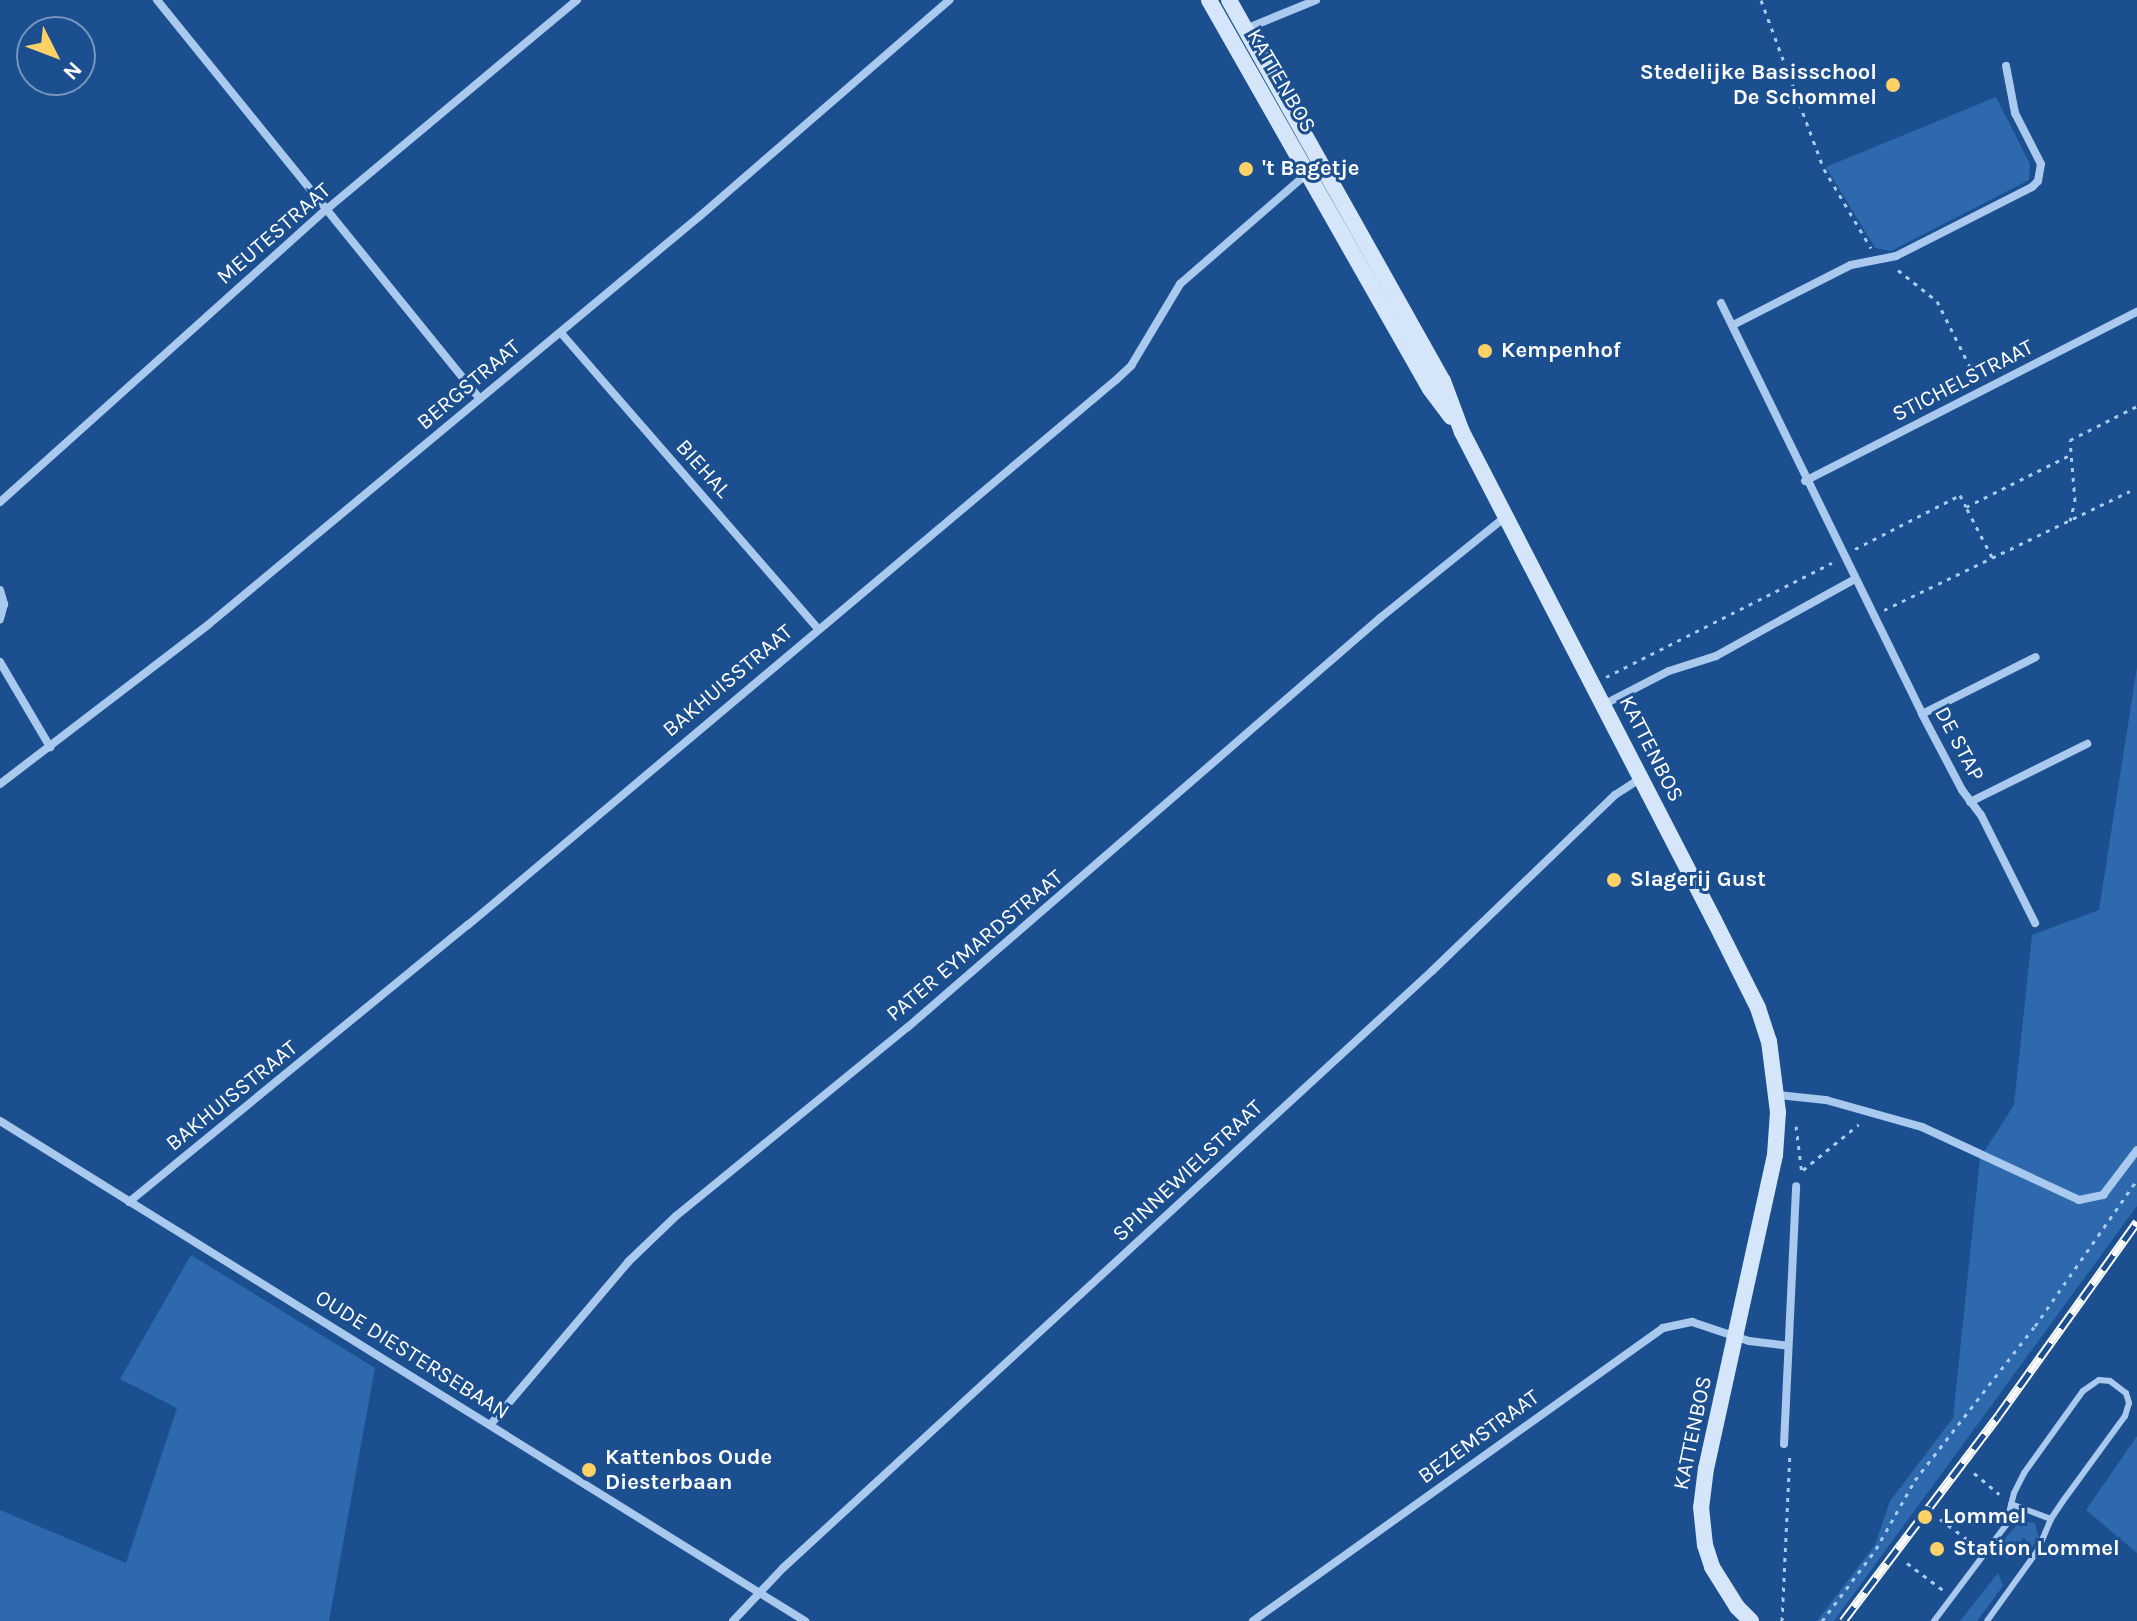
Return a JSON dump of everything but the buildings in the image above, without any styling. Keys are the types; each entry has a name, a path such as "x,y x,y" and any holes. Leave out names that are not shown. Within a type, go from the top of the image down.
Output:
{"main road":[{"name":"KATTENBOS","path":"1209,0 1430,389 1462,432"},
{"name":"KATTENBOS","path":"1229,0 1443,381 1462,432 1758,1008 1769,1041 1777,1095 1777,1130 1771,1178 1706,1468 1701,1507 1705,1545 1712,1567 1737,1607 1751,1621"}],"street":[{"path":"157,0 480,399"},
{"name":"MEUTESTRAAT","path":"0,502 327,209 577,0"},
{"name":"BERGSTRAAT","path":"0,784 209,624 561,333 949,0"},
{"path":"1230,37 1316,0"},
{"path":"1733,325 1851,265 1882,259 1923,242 2032,187 2038,181 2041,164 2015,113 2006,66"},
{"name":"BAKHUISSTRAAT","path":"129,1202 445,944 1116,380 1131,366 1180,284 1323,163"},
{"name":"DE STAP","path":"1721,303 1793,446 1805,481 1922,714 1970,802 1981,815 2035,923"},
{"name":"STICHELSTRAAT","path":"1805,481 2137,312"},
{"name":"BIEHAL","path":"561,333 818,629"},
{"name":"PATER EYMARDSTRAAT","path":"490,1425 628,1262 676,1216 908,1027 1380,618 1506,516"},
{"path":"1603,705 1669,671 1716,656 1855,579"},
{"path":"0,590 4,604 0,619"},
{"path":"1922,714 2036,657"},
{"path":"0,662 50,747"},
{"path":"1970,802 2087,744"},
{"name":"SPINNEWIELSTRAAT","path":"733,1621 759,1593 1432,971 1615,795 1641,779"},
{"path":"1777,1095 1826,1100 1935,1132 2079,1200 2103,1195 2137,1150"},
{"name":"OUDE DIESTERSEBAAN","path":"0,1121 805,1621"},
{"path":"1784,1444 1796,1186"},
{"name":"BEZEMSTRAAT","path":"1253,1621 1663,1328 1692,1322 1736,1336"},
{"path":"1736,1336 1749,1341 1788,1346"}],"lane":[{"path":"1934,1621 2006,1525 2024,1473 2083,1391 2099,1380 2110,1381 2126,1393 2129,1403 2125,1416 2051,1519 2038,1550 1987,1621"},
{"path":"2011,1504 2051,1519"}],"path":[{"path":"1761,0 1824,169 1872,248 1937,301 1983,391"},
{"path":"2070,521 2075,501 2070,440 2137,406"},
{"path":"1966,507 2070,455"},
{"path":"1873,616 2130,491"},
{"path":"1592,684 1960,495 1992,558"},
{"path":"1802,1171 1875,1112"},
{"path":"1822,1621 1876,1549 1915,1480 2110,1221 2137,1180"},
{"path":"1782,1621 1790,1453"},
{"path":"1974,1473 2011,1504"},
{"path":"1940,1519 1985,1553"},
{"path":"1907,1563 1952,1597"}],"shaded area":[{"path":"1996,97 2030,164 2029,180 1891,251 1875,248 1826,167"},
{"path":"2137,667 2137,1206 1834,1621 1817,1621 1875,1545 1890,1501 1953,1418 1980,1158 2014,1105 2032,935 2099,910"},
{"path":"191,1255 375,1368 329,1621 0,1621 0,1510 126,1563 177,1408 120,1379"},
{"path":"2137,1436 2137,1553 2086,1510"},
{"path":"2020,1521 2035,1523 2039,1538 2030,1550 2024,1537 2007,1559 2000,1545"},
{"path":"1998,1573 2003,1586 1977,1621 1960,1621"}],"railway":[{"path":"1843,1621 1998,1416 2137,1222"}],"place":[{"name":"Stedelijke Basisschool De Schommel","path":"1893,85"},
{"name":"'t Bagetje","path":"1246,169"},
{"name":"Kempenhof","path":"1485,351"},
{"name":"Slagerij Gust","path":"1614,880"},
{"name":"Kattenbos Oude Diesterbaan","path":"589,1470"},
{"name":"Lommel","path":"1925,1517"},
{"name":"Station Lommel","path":"1937,1549"}]}
